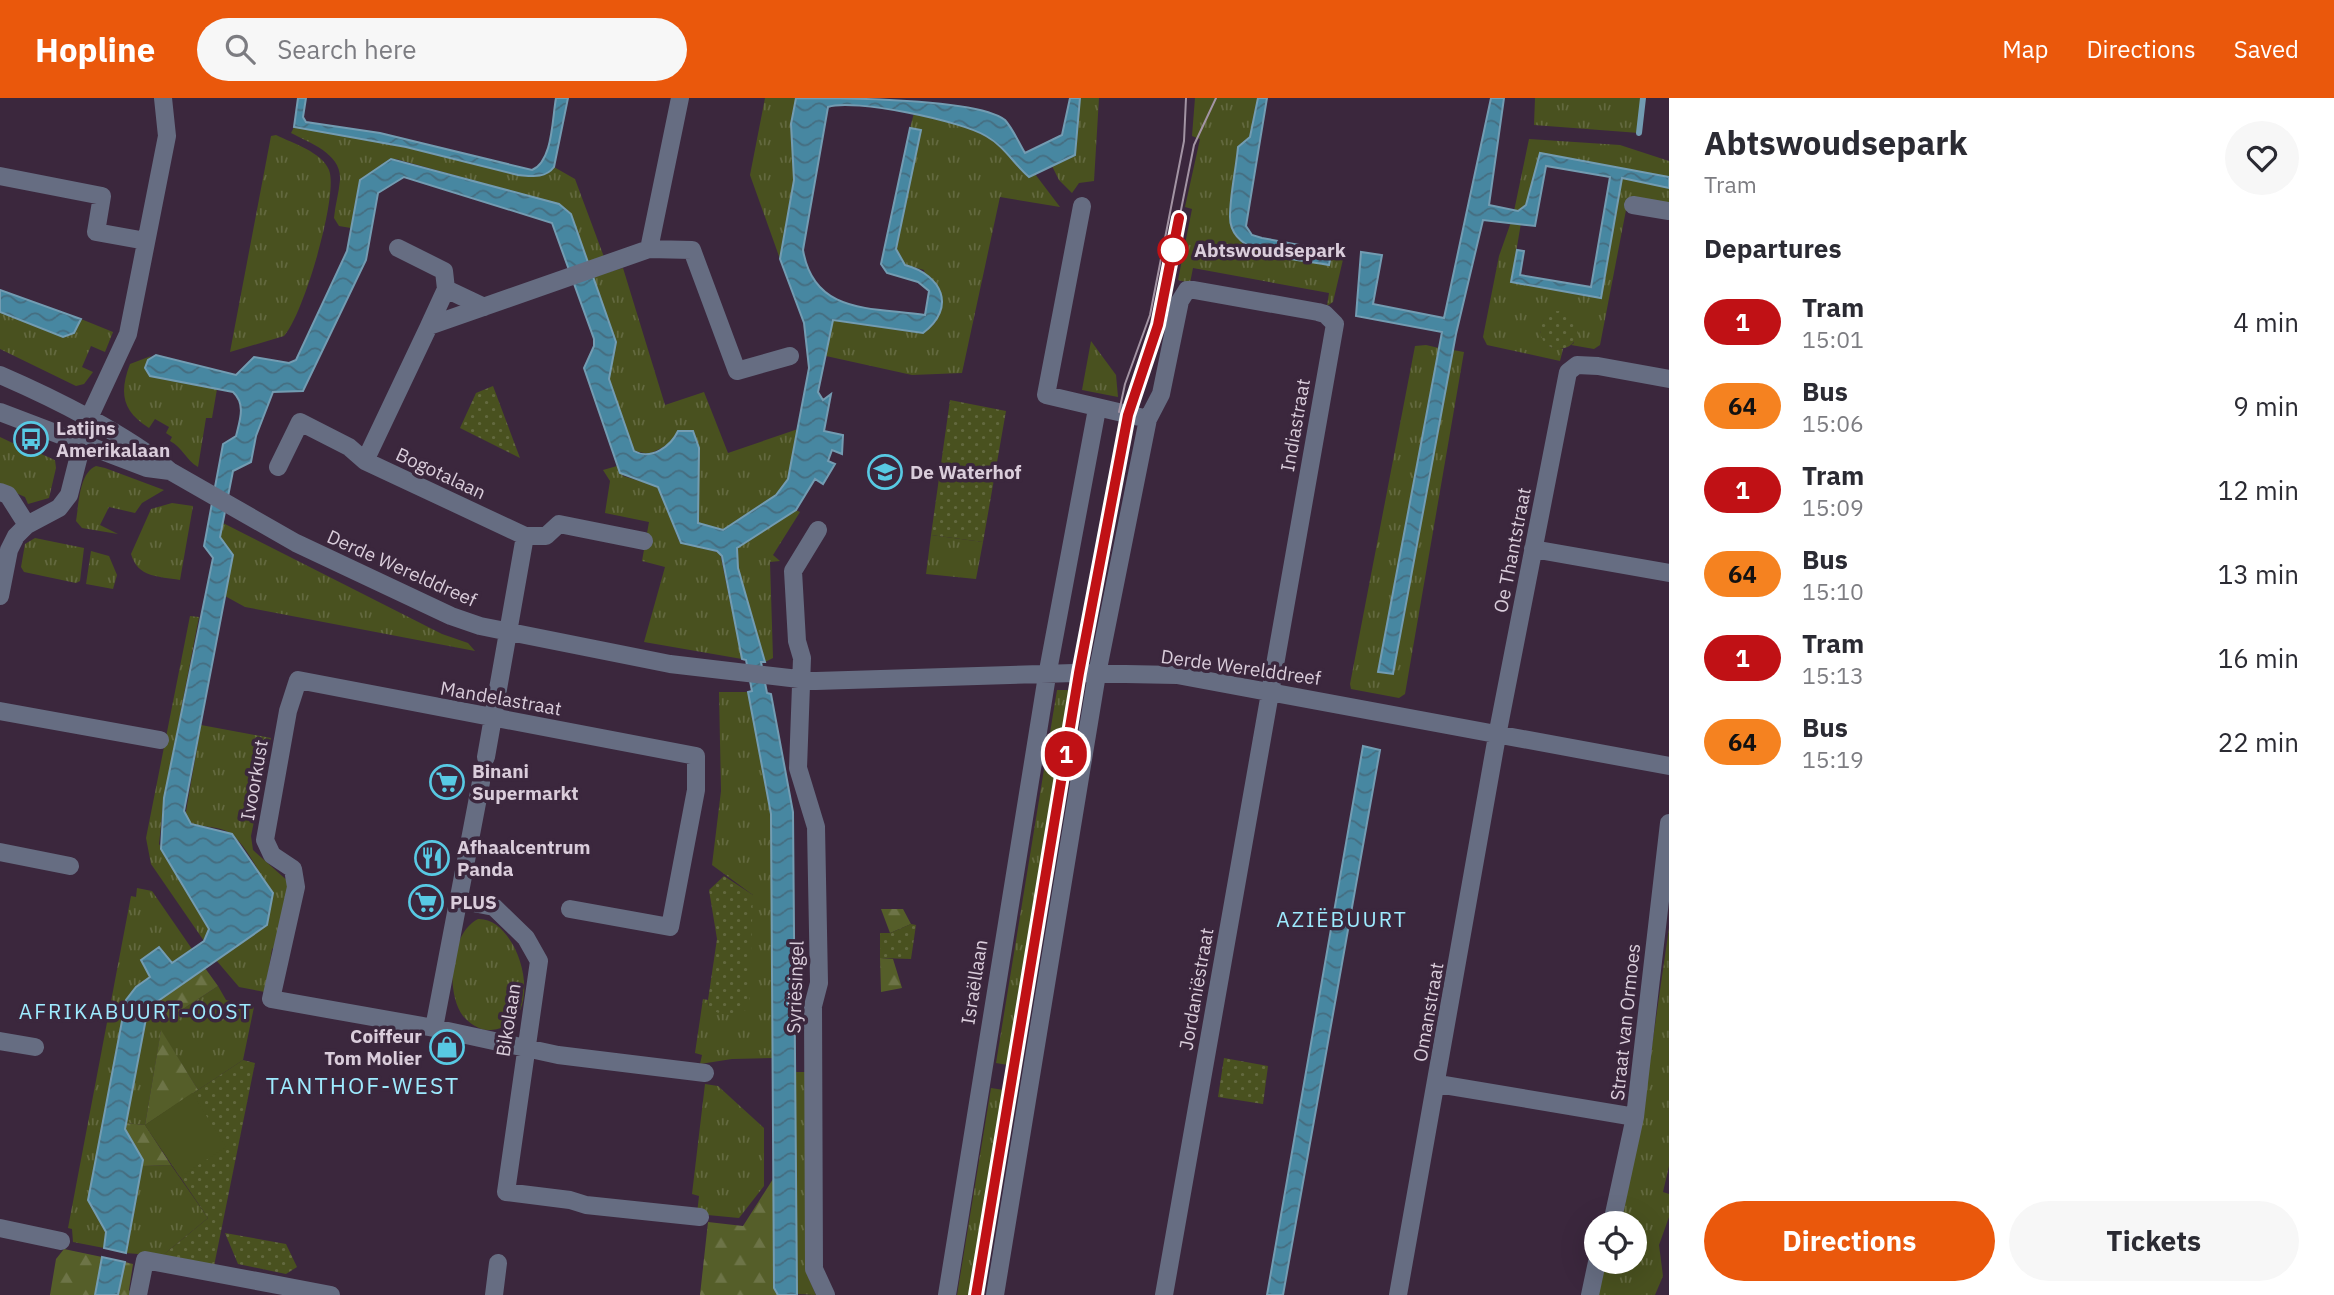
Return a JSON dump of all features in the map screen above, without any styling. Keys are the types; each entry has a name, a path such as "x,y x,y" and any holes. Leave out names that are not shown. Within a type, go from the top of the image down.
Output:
{"street":[{"path":"0,596 9,550 16,536 27,525 59,508 69,495 88,420 128,334 167,136 163,98"},
{"path":"649,249 680,98"},
{"path":"0,176 102,197 96,232 146,241"},
{"path":"1633,205 1669,211"},
{"path":"995,1295 1097,674 1148,419 1046,395 1082,206"},
{"path":"365,461 446,289 444,271 398,248"},
{"path":"429,326 649,249 692,250 737,371 790,356"},
{"path":"446,289 484,307"},
{"name":"Indiastraat","path":"1148,419 1161,394 1183,294 1194,290 1318,312 1325,314 1335,324 1268,690"},
{"name":"Oe Thantstraat","path":"1497,736 1568,372 1577,365 1598,366 1669,379"},
{"name":"Derde Werelddreef","path":"0,374 42,393 152,456 198,488 296,542 439,610 480,626 670,664 800,680 1177,675 1669,766"},
{"name":"Israëllaan","path":"947,1295 979,1104 980,1075 1047,676 1097,409"},
{"name":"Derde Werelddreef","path":"0,412 81,440 147,468 170,471"},
{"name":"Bogotalaan","path":"278,467 300,422 349,447 365,461 525,536"},
{"path":"0,492 8,495 27,525"},
{"path":"486,757 525,536 546,536 559,524 644,541"},
{"path":"800,680 802,658 797,641 793,571 818,530"},
{"path":"1533,550 1669,573"},
{"name":"Mandelastraat","path":"298,680 696,756 696,790 670,927 570,909"},
{"name":"Ivoorkust","path":"298,680 288,711 265,840 272,855 293,869 296,887 271,999 434,1028"},
{"name":"Syriësingel","path":"800,680 798,768 816,827 818,983 813,1006 814,1269 826,1295"},
{"name":"Jordaniëstraat","path":"1164,1295 1268,690"},
{"path":"0,711 160,740"},
{"name":"Omanstraat","path":"1398,1295 1497,736"},
{"path":"481,782 434,1028 558,1055 705,1073"},
{"name":"Straat van Ormoes","path":"1615,1211 1635,1117 1669,822"},
{"path":"0,852 70,866"},
{"name":"Bikolaan","path":"458,900 494,907 526,938 539,961 506,1192 570,1199 586,1205 701,1217"},
{"path":"0,1041 34,1047"},
{"path":"1437,1084 1635,1117"},
{"path":"0,1228 61,1241"},
{"path":"138,1295 145,1260 331,1295"},
{"path":"495,1295 498,1263"},
{"path":"1590,1295 1594,1274"}],"green space":[{"path":"765,98 796,98 791,124 794,180 780,259 750,175"},
{"path":"1080,98 1099,98 1094,181 1079,183 1072,193 1059,180 1052,166 1075,155"},
{"path":"1195,98 1258,98 1237,237 1329,265 1332,251 1345,251 1333,302 1327,306 1329,293 1193,268 1190,283 1178,280 1192,209 1185,207 1200,139 1192,136"},
{"path":"1535,98 1643,98 1639,133 1534,125"},
{"path":"914,113 961,125 993,140 1029,177 1035,174 1060,207 1000,197 962,373 912,375 826,356 833,320 923,333 935,323 924,270 905,265 896,249 921,131 910,128"},
{"path":"294,127 406,147 518,175 551,171 554,167 575,179 604,257 587,262 559,204 396,159 359,183 351,228 339,226 334,218 340,180 336,163 323,150 291,133"},
{"path":"276,135 313,153 329,170 331,183 324,228 309,281 292,324 284,336 230,352 271,136"},
{"path":"1529,139 1620,145 1669,161 1669,177 1540,153 1526,205 1519,211 1514,211"},
{"path":"1622,178 1669,188 1669,206 1627,205 1600,345 1594,349 1571,345 1574,343 1559,311 1543,320 1540,332 1550,347 1563,349 1560,361 1487,345 1483,337 1499,256 1511,222 1521,223 1511,282 1600,297"},
{"path":"623,268 665,405 704,392 728,453 798,429 788,479 776,495 723,530 698,523 699,448 672,443 649,454 634,451 609,379 616,342 592,277"},
{"path":"1559,311 1573,316 1578,330 1573,344 1559,349 1545,344 1540,330 1545,316"},
{"path":"0,312 74,333 81,319 113,332 105,352 91,346 82,367 93,372 84,384 76,386 0,349"},
{"path":"1091,341 1116,375 1118,397 1082,390"},
{"path":"1415,346 1439,348 1379,672 1393,673 1453,350 1464,352 1405,694 1399,698 1351,689 1350,684"},
{"path":"151,356 148,360 150,376 217,389 212,418 206,418 198,467 170,441 172,437 166,433 169,427 155,419 149,428 128,408 124,393 130,364"},
{"path":"493,386 520,458 460,428 476,393"},
{"path":"950,400 1006,411 983,542 931,535"},
{"path":"0,437 19,446 18,449 31,453 32,450 55,460 56,468 49,498 28,504 25,497 0,486"},
{"path":"96,466 164,490 142,503 135,513 109,507 100,525 118,534 82,528 76,521 81,490 86,475"},
{"path":"617,466 623,476 659,487 679,541 720,553 742,659 644,642 665,567 642,561 649,522 605,513 610,481 603,470"},
{"path":"172,503 193,506 180,580 144,572 134,562 131,554 151,509"},
{"path":"796,510 800,512 773,555 780,561 770,562 773,658 765,662 738,568 737,548"},
{"path":"223,523 442,634 468,643 475,651 245,607 225,596 233,555 220,537"},
{"path":"931,535 983,542 976,579 926,574"},
{"path":"35,538 84,548 80,581 76,583 24,572 21,567 25,544"},
{"path":"91,551 109,556 117,575 113,589 86,584"},
{"path":"190,616 199,617 164,798 159,844 209,924 209,933 204,941 151,864 146,838"},
{"path":"1057,690 1083,690 1020,1067 996,1063"},
{"path":"719,692 748,692 771,814 773,1058 732,1059 700,1064 702,1055 695,1053 703,999 708,1000 709,1007 753,895 712,865 721,791"},
{"path":"201,725 271,738 251,836 253,850 290,883 281,942 272,949 265,992 239,987 216,960 267,925 273,893 233,836 221,829 193,824 185,817"},
{"path":"724,876 753,895 749,1009 728,1014 714,1011 709,1007 708,1000 717,939 709,890"},
{"path":"137,888 152,891 192,949 136,987 126,1000 88,1200 106,1232 104,1248 73,1242 72,1229 68,1228 131,896 136,897"},
{"path":"881,909 903,909 911,924 890,933"},
{"path":"478,919 493,923 506,935 517,952 523,972 524,993 520,1011 509,1024 491,1030 479,1028 463,1016 457,1006 452,978 461,937"},
{"path":"911,924 916,925 911,959 880,958 880,933 890,933"},
{"path":"1669,928 1669,1166 1663,1192 1669,1194 1669,1217 1659,1245 1663,1276 1655,1295 1597,1295 1601,1274 1647,1274 1647,1211 1622,1211 1641,1122"},
{"path":"880,958 893,959 902,988 881,992"},
{"path":"205,968 218,986 166,1020 150,1005"},
{"path":"218,986 226,1000 254,1007 243,1060 198,1090 161,1031 145,1125 125,1123 150,1005 166,1020"},
{"path":"161,1030 198,1090 145,1125"},
{"path":"1224,1058 1268,1066 1263,1104 1218,1097"},
{"path":"243,1060 255,1063 214,1266 162,1256 208,1218 145,1125"},
{"path":"795,1072 806,1072 806,1272 816,1295 797,1294"},
{"path":"705,1084 718,1086 764,1128 764,1186 739,1218 697,1214 699,1196 692,1194"},
{"path":"991,1088 1016,1092 983,1295 957,1295"},
{"path":"192,1093 226,1147 180,1177 145,1125"},
{"path":"125,1123 145,1125 171,1165 142,1166 139,1154 125,1129"},
{"path":"171,1165 208,1218 162,1256 126,1253 142,1166"},
{"path":"773,1179 774,1288 778,1295 700,1295 708,1222 743,1226"},
{"path":"225,1233 286,1244 297,1267 286,1274 238,1264"},
{"path":"64,1249 102,1257 95,1295 50,1295 56,1259"},
{"path":"125,1262 133,1264 129,1290 132,1295 118,1295"}],"water":[{"path":"298,98 306,98 303,117 306,122 380,133 532,170 539,165 548,149 556,98 568,98 554,167 542,175 533,176 518,175 406,147 294,127"},
{"path":"796,98 906,101 966,107 1005,120 1025,153 1062,135 1070,98 1080,98 1075,155 1029,177 998,145 973,130 883,108 841,105 828,107 803,250 809,271 819,286 832,297 848,304 925,315 929,291 918,282 887,273 881,264 910,128 921,130 896,249 905,265 928,276 936,284 942,303 934,323 923,333 833,320 818,392 823,400 831,394 824,431 843,435 842,454 832,450 828,461 835,464 823,484 815,479 796,510 737,548 738,568 765,662 761,662 767,693 771,694 793,812 797,1295 778,1295 774,1288 771,814 748,692 752,691 746,660 742,659 722,556 717,551 681,543 658,487 620,473 584,368 594,346 594,339 552,223 404,177 378,193 366,260 303,391 273,392 256,436 251,462 233,471 220,537 233,555 184,811 191,824 232,834 273,893 267,925 148,1008 125,1129 143,1160 126,1253 104,1248 106,1232 88,1200 126,1000 136,987 150,977 141,960 159,947 172,963 204,941 209,929 161,849 164,798 213,558 204,546 223,444 236,436 241,412 240,402 233,392 150,376 145,368 148,360 156,355 236,375 254,357 289,363 296,360 347,251 360,180 391,159 559,204 571,214 616,342 609,379 634,451 640,454 654,453 671,442 678,431 693,431 699,448 698,523 723,530 776,495 788,479 809,368 804,323 780,259 794,180 791,124"},
{"path":"1258,98 1267,98 1246,226 1252,235 1262,238 1332,251 1329,265 1285,258 1254,249 1241,241 1233,231 1230,208 1238,147 1250,137"},
{"path":"1491,98 1504,98 1489,205 1518,211 1526,205 1540,153 1669,177 1669,188 1622,178 1601,298 1511,282 1517,250 1524,251 1520,275 1591,287 1610,177 1546,166 1535,226 1483,220 1456,334 1393,674 1378,672 1442,332 1356,316 1361,252 1382,255 1373,304 1444,318"},
{"path":"0,290 81,319 74,333 63,337 0,312"},
{"path":"1363,746 1380,750 1283,1295 1267,1295"},
{"path":"102,1257 125,1262 118,1295 95,1295"}],"waterway":[{"path":"1639,133 1643,98"}],"tram line":[{"path":"1119,412 1125,384 1150,315 1184,141 1186,98"},
{"path":"976,1295 1079,673 1128,415 1158,325 1194,145 1216,98"},
{"name":"1","path":"976,1295 1079,673 1128,415 1158,325 1179,218"}],"place":[{"name":"Abtswoudsepark","path":"1173,250"},
{"name":"Latijns Amerikalaan","path":"31,439"},
{"name":"De Waterhof","path":"885,472"},
{"name":"Binani Supermarkt","path":"447,782"},
{"name":"Afhaalcentrum Panda","path":"432,858"},
{"name":"PLUS","path":"426,902"},
{"name":"Coiffeur Tom Molier","path":"447,1047"}],"district":[{"name":"AZIËBUURT","path":"1342,919"},
{"name":"AFRIKABUURT-OOST","path":"136,1011"},
{"name":"TANTHOF-WEST","path":"363,1085"}]}
